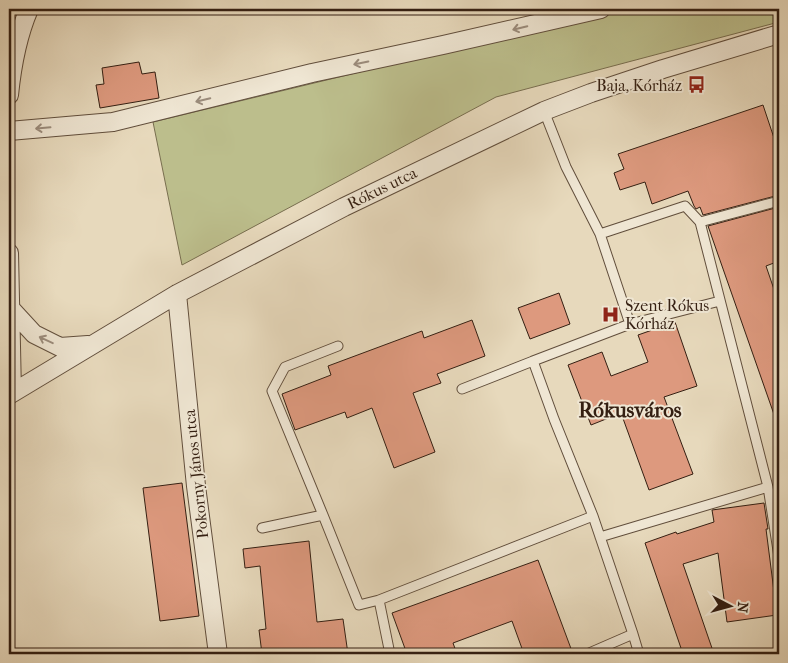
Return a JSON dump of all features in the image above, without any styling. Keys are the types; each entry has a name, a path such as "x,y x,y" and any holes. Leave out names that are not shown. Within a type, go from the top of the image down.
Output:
{"street":[{"path":"9,95 13,60 22,25 29,9"},
{"path":"9,131 114,122 312,73 601,9"},
{"name":"Rókus utca","path":"11,394 177,294 344,206 544,111 663,69 779,34"},
{"path":"9,253 11,394"},
{"name":"Pokorny János utca","path":"177,294 196,486 218,654"},
{"path":"10,309 34,334 60,347 93,344"}],"lane":[{"path":"544,111 566,167 600,234 630,324"},
{"path":"700,222 779,201"},
{"path":"600,234 685,206 700,222 768,487 779,557"},
{"path":"462,388 630,324 720,301"},
{"path":"338,346 285,367 272,391 359,605 379,600 594,516"},
{"path":"533,362 594,516 639,654"},
{"path":"600,536 768,487"},
{"path":"262,528 323,515"},
{"path":"379,600 390,654"},
{"path":"587,654 633,634"}],"green space":[{"path":"620,9 779,9 779,22 496,97 182,265 153,122"}],"building":[{"path":"139,62 142,74 155,72 159,98 100,108 96,85 104,84 102,68"},
{"path":"763,105 779,153 779,195 703,215 700,207 696,209 694,206 688,191 652,204 645,182 620,190 614,173 624,169 618,154"},
{"path":"779,207 779,261 766,266 779,304 779,423 777,423 708,226"},
{"path":"559,293 570,324 530,339 518,308"},
{"path":"472,320 485,356 437,374 441,383 413,393 435,452 394,468 372,408 347,418 345,412 295,430 282,394 331,375 328,366 422,331 424,338"},
{"path":"675,322 697,386 664,397 693,474 649,490 621,413 591,425 568,365 602,352 611,376 648,362 638,335"},
{"path":"182,483 199,616 160,621 143,488"},
{"path":"764,503 777,615 727,622 718,553 683,564 714,654 683,654 645,543 714,522 712,510"},
{"path":"309,541 317,622 343,619 348,654 262,654 259,630 266,629 260,566 245,568 243,549"},
{"path":"538,560 573,654 524,654 512,621 453,643 457,654 407,654 392,613"}],"place":[{"name":"Baja, Kórház","path":"696,85"},
{"name":"Szent Rókus Kórház","path":"611,314"}],"district":[{"name":"Rókusváros","path":"630,410"}]}
